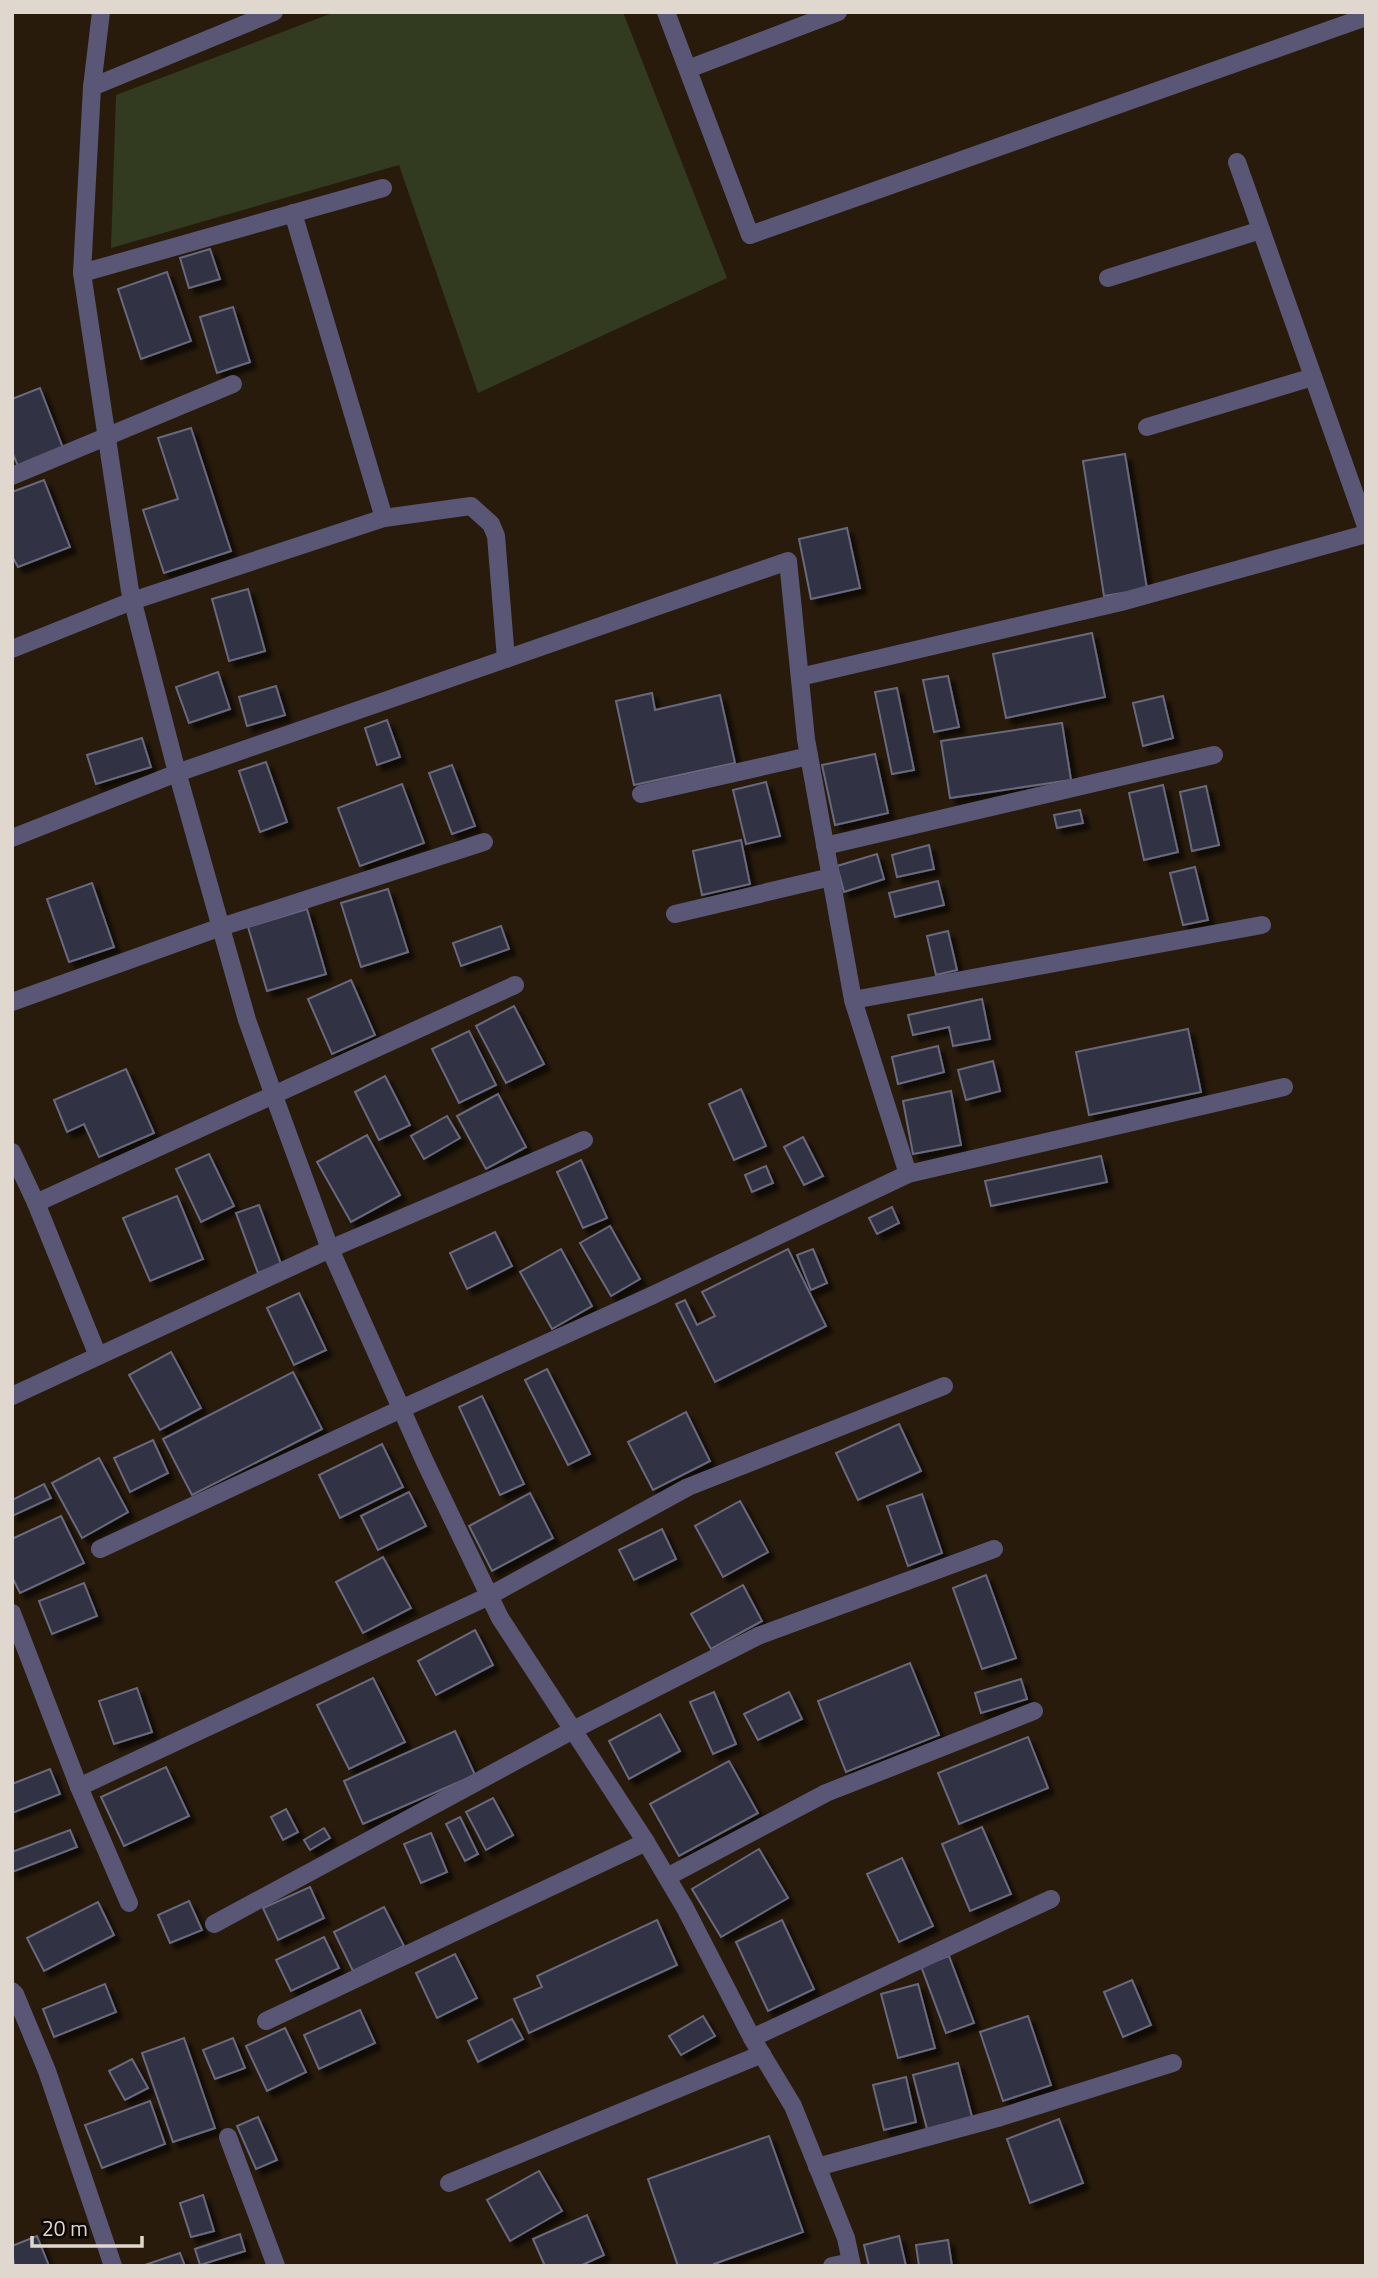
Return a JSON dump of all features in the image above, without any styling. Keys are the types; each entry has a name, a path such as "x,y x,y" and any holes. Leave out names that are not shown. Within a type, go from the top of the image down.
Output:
{"street":[{"path":"101,12 92,87 82,273 132,601 177,774 247,1020 330,1248 401,1409 500,1618 646,1842 685,1908 752,2038 793,2106 846,2238 851,2264 832,2266"},
{"path":"92,87 274,12"},
{"path":"666,12 750,235 1366,17"},
{"path":"688,69 838,12"},
{"path":"1237,162 1366,526"},
{"path":"82,273 383,188"},
{"path":"293,213 384,518"},
{"path":"1108,278 1261,230"},
{"path":"1147,427 1313,377"},
{"path":"12,476 233,384"},
{"path":"12,649 132,601 384,518 471,506 491,524 496,536 506,659"},
{"path":"800,677 1121,602 1366,534"},
{"path":"12,838 177,774 788,561 809,756 853,1000 908,1174"},
{"path":"825,846 1214,755"},
{"path":"641,794 809,756"},
{"path":"12,1002 221,927 484,842"},
{"path":"675,914 831,877"},
{"path":"853,1000 1262,926"},
{"path":"36,1203 515,985"},
{"path":"100,1549 651,1296 908,1174 1284,1087"},
{"path":"12,1396 330,1248 584,1140"},
{"path":"12,1152 36,1203 98,1356"},
{"path":"79,1787 489,1596 688,1488 944,1387"},
{"path":"214,1924 573,1730 758,1636 994,1549"},
{"path":"12,1613 79,1787 129,1903"},
{"path":"667,1877 826,1793 1034,1711"},
{"path":"265,2021 646,1842"},
{"path":"752,2038 1051,1899"},
{"path":"13,1994 47,2071 113,2266"},
{"path":"449,2183 762,2054"},
{"path":"817,2167 1001,2117 1173,2063"},
{"path":"228,2137 276,2266"}],"green space":[{"path":"335,12 623,12 727,278 478,393 399,165 111,248 116,95"}],"building":[{"path":"210,249 220,279 189,288 180,258"},
{"path":"167,272 191,341 141,359 118,289"},
{"path":"233,307 250,362 217,373 200,317"},
{"path":"40,388 63,448 18,466 12,452 12,399"},
{"path":"191,428 231,551 164,573 143,510 178,499 158,438"},
{"path":"1125,454 1147,589 1104,596 1083,461"},
{"path":"44,480 70,547 18,567 12,556 12,492"},
{"path":"847,528 860,588 811,599 799,539"},
{"path":"248,589 265,651 229,661 212,599"},
{"path":"1092,633 1105,697 1006,718 993,654"},
{"path":"218,672 230,709 189,723 176,687"},
{"path":"948,676 959,727 934,732 923,680"},
{"path":"276,686 285,715 247,726 239,697"},
{"path":"897,688 914,770 892,774 875,692"},
{"path":"652,693 655,710 720,695 735,763 634,785 616,701"},
{"path":"1163,696 1173,738 1143,746 1133,703"},
{"path":"387,720 400,757 377,765 365,728"},
{"path":"1062,723 1071,780 950,798 941,741"},
{"path":"142,738 151,767 96,784 87,755"},
{"path":"875,754 888,813 835,825 822,765"},
{"path":"266,762 287,822 260,832 239,771"},
{"path":"452,765 475,826 452,834 429,773"},
{"path":"766,782 780,836 746,844 733,790"},
{"path":"402,784 424,843 360,866 338,808"},
{"path":"1163,785 1178,852 1144,860 1129,793"},
{"path":"1206,786 1219,845 1192,851 1180,792"},
{"path":"1080,810 1083,823 1057,828 1054,815"},
{"path":"741,840 750,884 702,895 693,851"},
{"path":"929,845 934,869 897,877 892,855"},
{"path":"877,854 884,879 844,892 837,866"},
{"path":"1195,867 1208,920 1183,925 1170,873"},
{"path":"938,881 944,905 895,917 889,893"},
{"path":"92,883 114,947 69,962 47,899"},
{"path":"388,889 408,952 361,967 341,903"},
{"path":"307,909 326,974 267,991 248,927"},
{"path":"501,926 509,949 461,966 453,943"},
{"path":"948,931 957,970 936,975 927,936"},
{"path":"351,980 375,1035 332,1054 308,999"},
{"path":"982,999 990,1039 953,1046 949,1027 913,1035 908,1015"},
{"path":"514,1006 544,1064 506,1083 476,1026"},
{"path":"1188,1029 1201,1092 1089,1115 1076,1052"},
{"path":"469,1031 496,1085 459,1103 432,1049"},
{"path":"938,1046 944,1072 898,1084 892,1057"},
{"path":"993,1061 1000,1091 966,1100 958,1070"},
{"path":"126,1069 154,1133 99,1157 84,1124 67,1132 54,1100"},
{"path":"385,1076 410,1125 379,1140 355,1092"},
{"path":"741,1089 766,1146 734,1160 709,1104"},
{"path":"951,1091 961,1145 913,1154 903,1101"},
{"path":"498,1094 526,1147 486,1169 457,1116"},
{"path":"447,1116 460,1138 424,1159 411,1136"},
{"path":"367,1135 400,1195 351,1222 317,1162"},
{"path":"803,1137 823,1176 804,1185 784,1147"},
{"path":"209,1154 234,1206 201,1222 176,1169"},
{"path":"1101,1156 1107,1182 991,1206 985,1181"},
{"path":"581,1160 607,1218 583,1228 557,1172"},
{"path":"766,1166 773,1183 752,1192 745,1175"},
{"path":"177,1196 203,1259 150,1281 123,1218"},
{"path":"259,1205 281,1264 258,1273 236,1213"},
{"path":"892,1207 899,1223 877,1234 869,1218"},
{"path":"610,1226 640,1279 611,1296 580,1243"},
{"path":"495,1232 512,1266 467,1289 450,1253"},
{"path":"561,1249 592,1306 552,1329 520,1272"},
{"path":"788,1249 826,1326 715,1382 676,1304 685,1300 697,1325 715,1316 702,1292"},
{"path":"813,1249 827,1283 811,1290 797,1255"},
{"path":"299,1293 326,1350 294,1365 267,1308"},
{"path":"171,1352 201,1408 160,1430 129,1375"},
{"path":"547,1369 590,1454 568,1465 525,1380"},
{"path":"293,1372 322,1429 192,1495 163,1439"},
{"path":"482,1396 524,1484 500,1495 459,1407"},
{"path":"686,1412 710,1461 653,1490 628,1442"},
{"path":"899,1424 921,1471 858,1500 836,1453"},
{"path":"153,1440 168,1473 130,1492 114,1458"},
{"path":"382,1444 403,1487 340,1518 319,1475"},
{"path":"99,1458 128,1512 82,1538 52,1483"},
{"path":"44,1484 51,1498 12,1516 12,1500"},
{"path":"409,1492 426,1526 378,1550 361,1516"},
{"path":"530,1493 553,1538 492,1571 469,1526"},
{"path":"922,1494 942,1553 908,1566 887,1506"},
{"path":"740,1501 768,1552 723,1577 695,1526"},
{"path":"61,1516 84,1563 20,1593 12,1577 12,1539"},
{"path":"662,1529 676,1559 634,1580 619,1550"},
{"path":"383,1557 411,1608 363,1633 336,1582"},
{"path":"986,1575 1016,1658 982,1669 953,1588"},
{"path":"84,1583 97,1616 52,1634 39,1601"},
{"path":"743,1585 762,1621 711,1649 691,1614"},
{"path":"475,1630 493,1665 436,1695 418,1661"},
{"path":"910,1663 939,1735 846,1772 818,1701"},
{"path":"373,1678 405,1742 349,1769 317,1705"},
{"path":"1021,1679 1027,1699 981,1713 975,1693"},
{"path":"137,1688 152,1732 114,1744 99,1701"},
{"path":"714,1692 736,1744 713,1754 690,1702"},
{"path":"789,1692 802,1719 758,1740 744,1714"},
{"path":"660,1714 680,1751 629,1779 609,1741"},
{"path":"455,1731 475,1775 363,1824 344,1781"},
{"path":"1028,1737 1048,1788 959,1824 938,1773"},
{"path":"729,1761 758,1813 679,1856 650,1804"},
{"path":"166,1767 189,1816 124,1846 101,1797"},
{"path":"50,1769 60,1794 12,1813 12,1784"},
{"path":"493,1798 513,1835 486,1850 466,1812"},
{"path":"286,1809 298,1832 283,1840 271,1817"},
{"path":"460,1817 478,1854 465,1861 446,1824"},
{"path":"982,1827 1011,1894 970,1911 942,1844"},
{"path":"324,1828 330,1838 310,1850 304,1840"},
{"path":"70,1830 77,1847 12,1872 12,1852"},
{"path":"431,1833 447,1872 421,1883 404,1844"},
{"path":"759,1849 788,1898 721,1937 692,1889"},
{"path":"902,1858 933,1926 899,1942 867,1874"},
{"path":"310,1887 324,1918 278,1940 263,1908"},
{"path":"189,1901 202,1930 170,1943 158,1915"},
{"path":"98,1902 114,1935 44,1971 27,1938"},
{"path":"384,1907 404,1946 353,1971 334,1932"},
{"path":"657,1920 677,1965 529,2033 514,1999 542,1987 537,1976"},
{"path":"782,1920 814,1989 768,2011 736,1942"},
{"path":"324,1937 339,1968 291,1991 276,1960"},
{"path":"455,1954 477,1998 437,2018 416,1973"},
{"path":"949,1956 974,2023 946,2033 921,1966"},
{"path":"1132,1980 1151,2025 1123,2037 1104,1992"},
{"path":"105,1984 116,2012 54,2037 43,2009"},
{"path":"918,1984 935,2048 898,2058 881,1994"},
{"path":"360,2010 375,2043 319,2069 304,2035"},
{"path":"703,2016 715,2036 681,2055 669,2036"},
{"path":"1028,2016 1051,2085 1003,2101 980,2032"},
{"path":"512,2019 523,2039 478,2062 468,2041"},
{"path":"285,2028 306,2072 267,2091 246,2046"},
{"path":"184,2038 215,2128 173,2142 142,2053"},
{"path":"233,2038 245,2068 215,2079 203,2050"},
{"path":"132,2059 148,2088 125,2100 109,2071"},
{"path":"958,2063 972,2117 927,2129 913,2075"},
{"path":"906,2077 916,2122 884,2130 873,2085"},
{"path":"150,2101 165,2144 102,2168 85,2125"},
{"path":"258,2117 277,2160 256,2169 237,2126"},
{"path":"1059,2119 1083,2183 1030,2203 1007,2139"},
{"path":"769,2136 803,2232 714,2266 678,2266 648,2179"},
{"path":"539,2171 562,2211 510,2241 487,2200"},
{"path":"203,2195 214,2231 191,2237 180,2203"},
{"path":"587,2215 604,2255 580,2266 545,2266 533,2239"},
{"path":"240,2234 245,2251 200,2265 195,2249"},
{"path":"37,2236 49,2266 14,2266 12,2246"},
{"path":"899,2236 906,2266 869,2266 864,2245"},
{"path":"948,2240 952,2266 919,2266 916,2245"},
{"path":"180,2253 185,2266 142,2266"}]}
